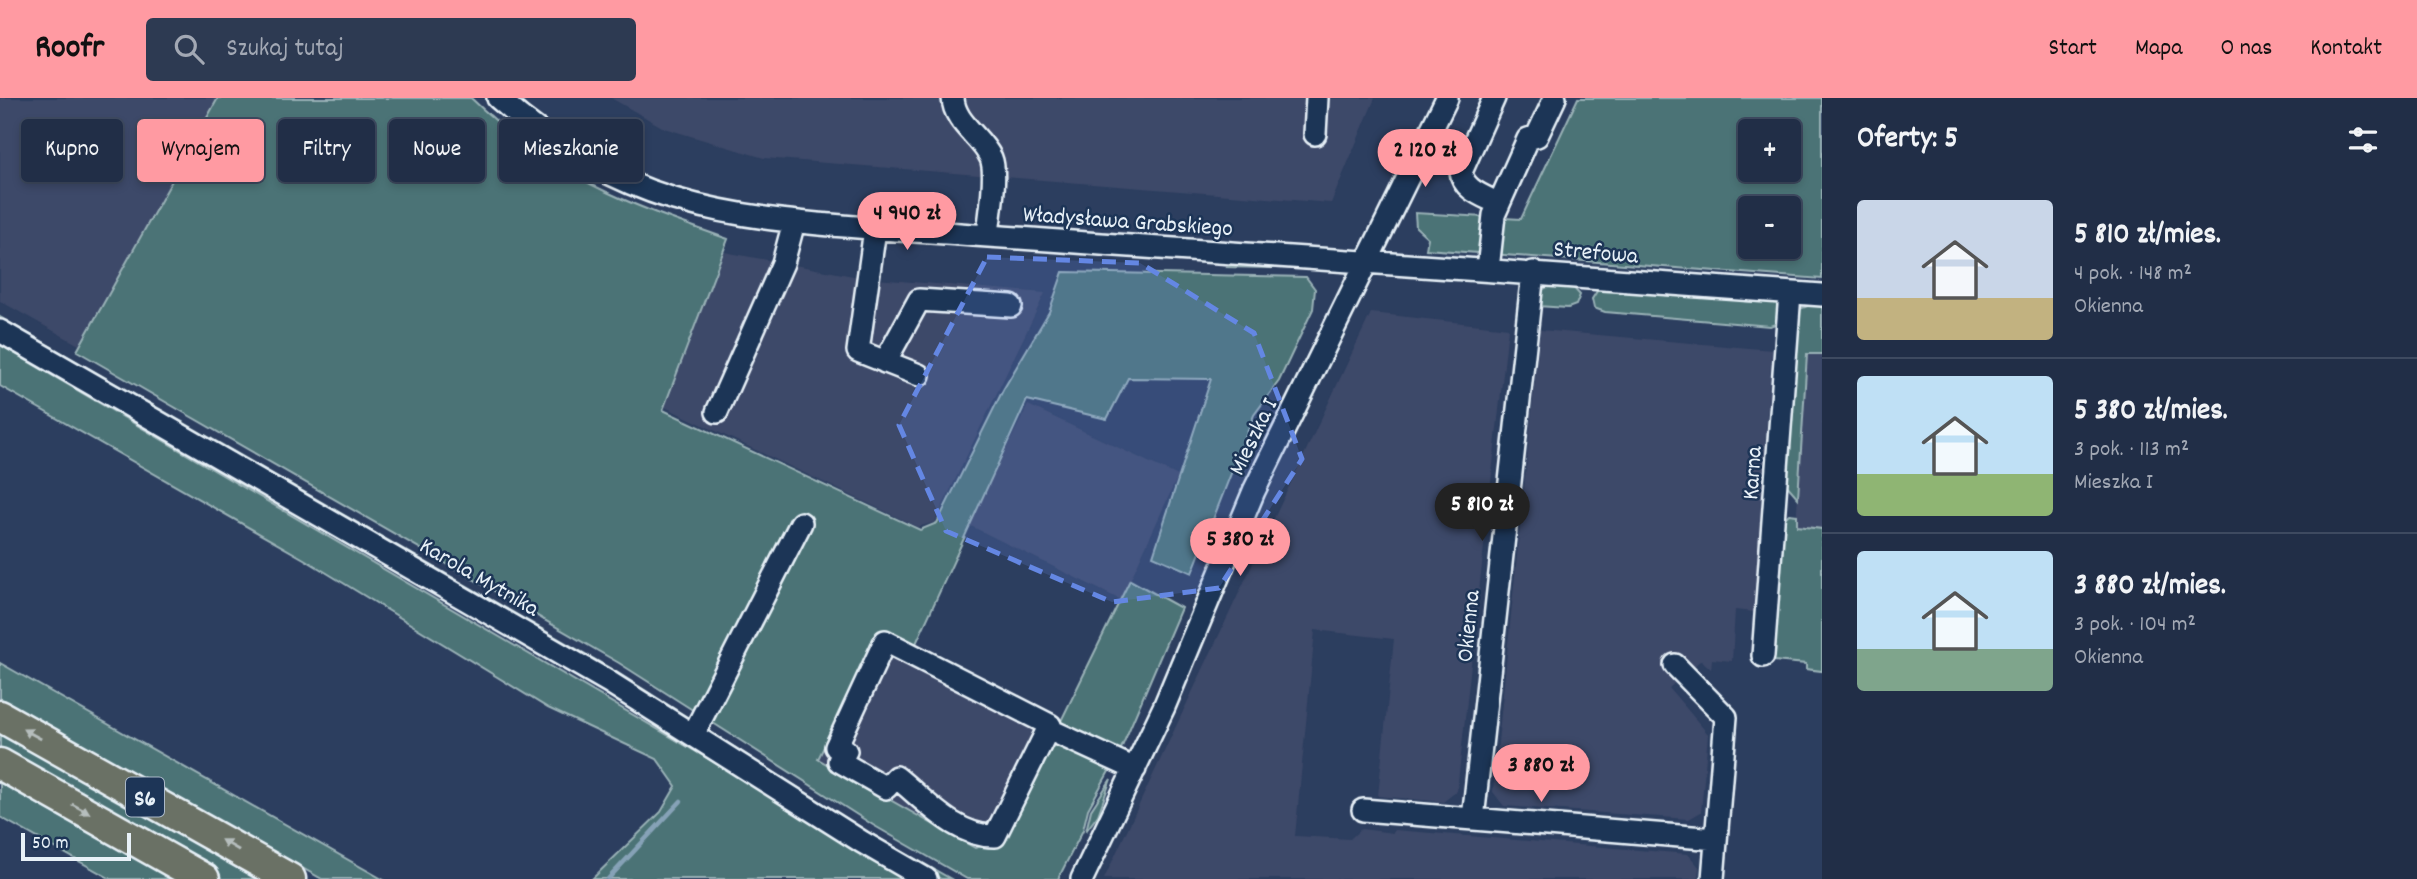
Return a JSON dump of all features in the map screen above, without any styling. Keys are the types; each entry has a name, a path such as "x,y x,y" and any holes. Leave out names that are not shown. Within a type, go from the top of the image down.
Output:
{"highway":[{"name":"S6","path":"0,716 290,879"},
{"name":"S6","path":"0,764 204,879"}],"street":[{"name":"Władysława Grabskiego","path":"498,98 535,130 622,180 717,210 794,222 875,229 1365,262"},
{"path":"953,98 955,113 982,144 992,161 988,236"},
{"path":"1315,134 1317,98"},
{"name":"Mieszka I","path":"1082,879 1135,769 1254,491 1447,98"},
{"path":"1494,98 1461,172 1462,181 1469,188 1499,204"},
{"path":"1488,269 1494,215 1528,139 1537,136 1555,98"},
{"path":"717,412 783,263 794,222"},
{"path":"875,229 858,351 919,375"},
{"name":"Strefowa","path":"1365,262 1533,272 1822,295"},
{"name":"Okienna","path":"1473,819 1533,272"},
{"name":"Karna","path":"1763,656 1790,293"},
{"path":"885,362 919,300 1010,306"},
{"name":"Karola Mytnika","path":"0,331 598,675 926,879"},
{"path":"693,735 801,523"},
{"path":"1052,730 995,836 982,836 963,830 897,777 886,788 839,761 846,751 836,747 885,640 1050,725 1052,730 1135,769"},
{"path":"1675,665 1726,717 1713,879"},
{"path":"1363,810 1716,839"}],"highlighted area":[{"path":"987,257 1140,263 1254,333 1302,459 1219,588 1112,602 946,531 899,425"}],"shaded area":[{"path":"0,98 218,98 206,119 137,119 137,182 171,182 79,345 0,301"},
{"path":"611,98 1375,98 1331,203 764,158 664,128"},
{"path":"724,252 864,278 1045,293 935,522 918,527 665,407"},
{"path":"1371,313 1508,328 1457,791 1443,802 1378,796 1394,639 1315,630 1295,836 1350,839 1361,829 1393,833 1394,830 1688,854 1699,867 1698,879 1104,879"},
{"path":"1540,330 1772,350 1754,612 1735,610 1732,661 1712,659 1711,669 1701,660 1669,688 1708,734 1701,812 1689,819 1504,806 1493,792"},
{"path":"1807,353 1822,354 1822,529 1796,526"},
{"path":"1028,405 1178,476 1121,600 969,525"},
{"path":"880,631 1061,721 1004,839 975,848 818,760"}],"green space":[{"path":"218,98 471,98 499,123 499,182 587,182 622,199 728,239 663,410 920,530 937,523 1003,390 1049,312 1063,272 1306,277 1315,289 1313,309 1279,381 1254,415 1192,573 1153,556 1211,379 1128,378 1107,419 1027,400 914,648 880,632 818,759 975,848 1004,839 1052,742 1113,764 1088,809 1083,830 1058,879 967,879 873,825 619,663 77,351 171,182 264,182 264,119 206,119"},
{"path":"1578,98 1822,98 1822,279 1426,249 1428,238 1416,227 1415,213 1521,219"},
{"path":"1236,262 1317,269 1227,267"},
{"path":"1556,284 1572,286 1580,295 1576,305 1568,308 1537,306 1541,291"},
{"path":"1599,288 1781,304 1778,323 1770,326 1605,312 1594,308 1592,299"},
{"path":"1813,304 1822,304 1822,354 1807,354 1798,498 1785,483 1797,310"},
{"path":"0,317 615,671 868,832 951,879 941,879 867,836 0,322"},
{"path":"0,345 914,879 592,879 661,812 676,786 657,759 548,708 304,559 0,386"},
{"path":"1789,514 1797,515 1797,526 1822,529 1822,671 1806,669 1806,664 1774,661 1779,524"},
{"path":"1130,580 1181,608 1121,749 1117,749 1060,723"},
{"path":"0,663 382,879 322,879 0,698"},
{"path":"0,726 272,879 221,879 0,755"},
{"path":"1111,779 1098,815 1086,831 1091,810"},
{"path":"0,783 171,879 111,879 0,817"}],"waterway":[{"path":"608,879 681,801"}]}
